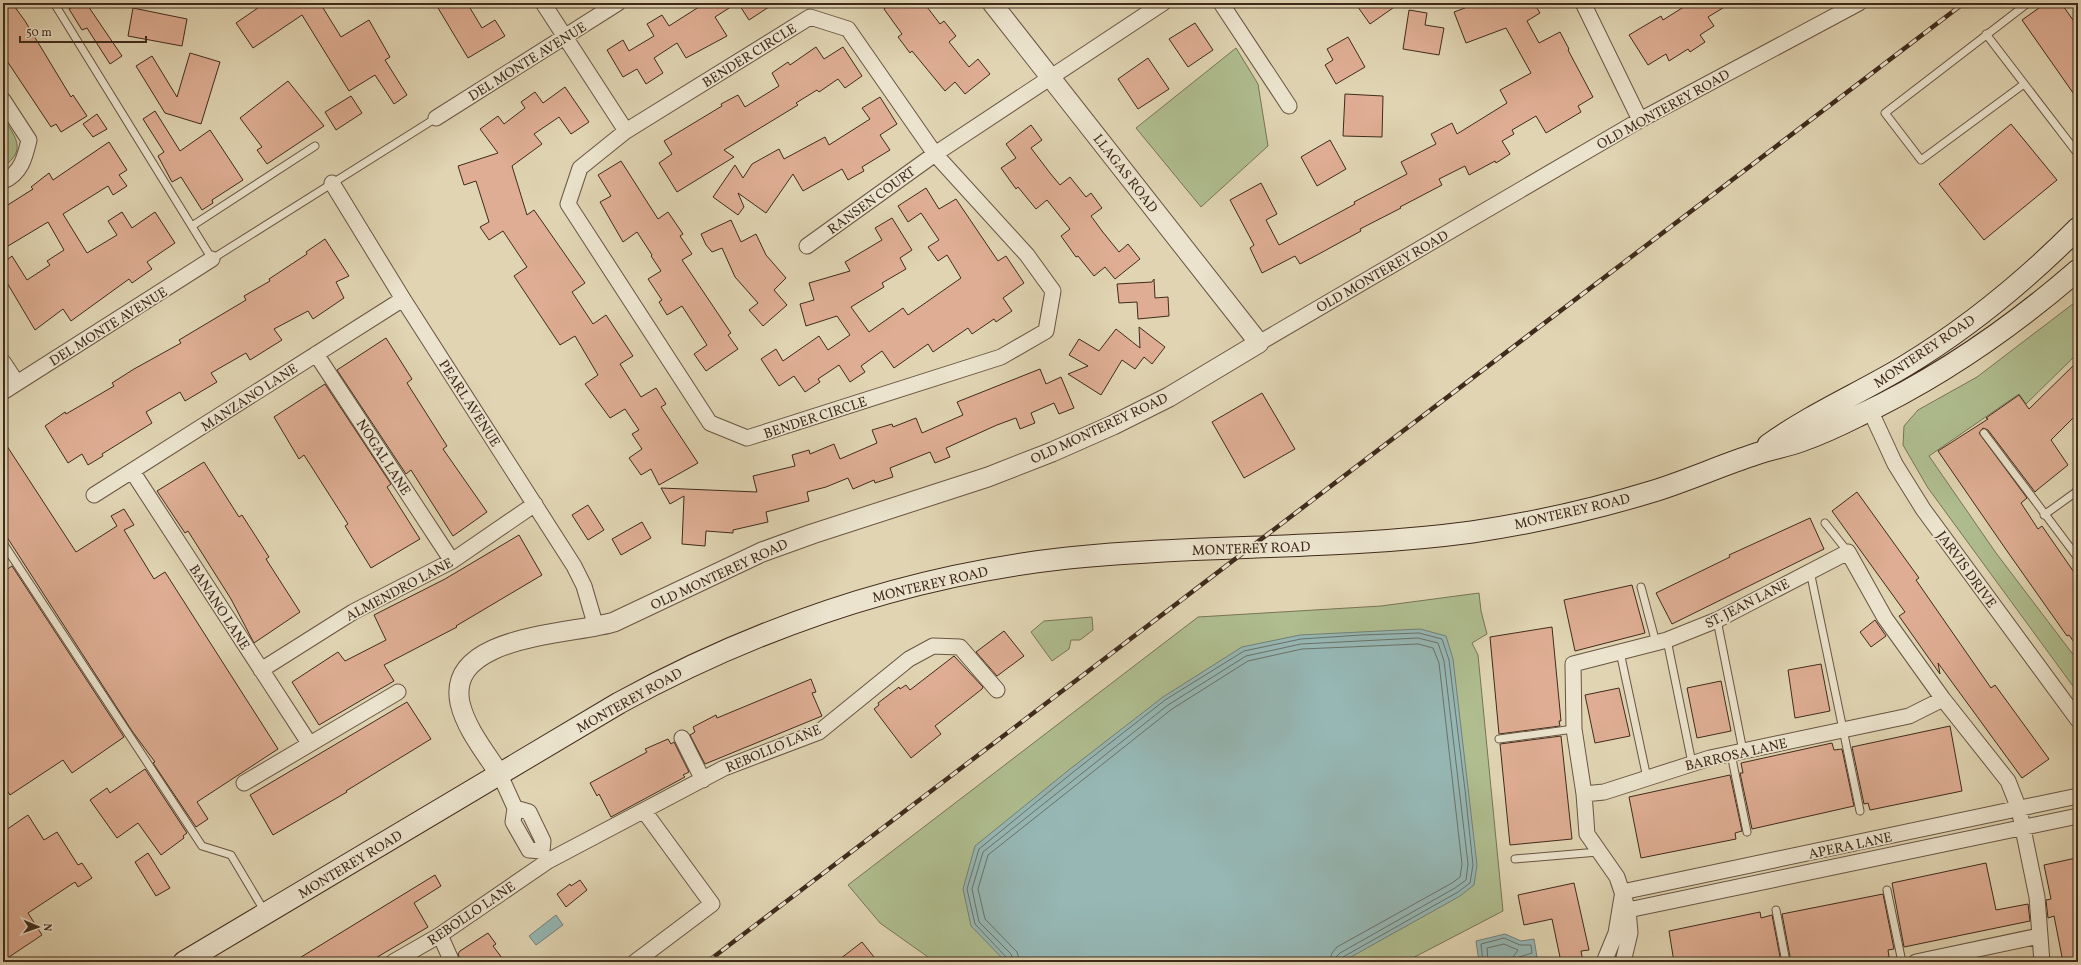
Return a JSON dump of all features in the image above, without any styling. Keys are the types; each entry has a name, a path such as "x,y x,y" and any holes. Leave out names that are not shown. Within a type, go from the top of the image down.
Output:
{"main road":[{"name":"MONTEREY ROAD","path":"1756,454 1794,426 1867,388 1940,343 2003,296 2058,248 2078,228"},
{"name":"MONTEREY ROAD","path":"184,962 626,700 671,675 720,652 820,614 918,585 1015,564 1067,558 1170,551 1366,542 1472,532 1523,523 1614,502 1656,490 1756,454 1801,441 1870,410 1919,385 1990,340 2020,319 2078,270"}],"street":[{"path":"543,3 564,38 626,131"},
{"name":"DEL MONTE AVENUE","path":"436,118 618,3"},
{"name":"LLAGAS ROAD","path":"992,3 1259,343"},
{"path":"935,154 1163,3"},
{"path":"1221,3 1289,106"},
{"path":"1583,3 1640,120"},
{"name":"OLD MONTEREY ROAD","path":"500,775 464,716 460,702 459,690 463,675 472,662 484,653 502,645 596,628 631,615 762,552 812,534 988,477 1059,449 1113,425 1169,397 1640,120 1859,3"},
{"name":"BENDER CIRCLE","path":"810,17 848,29 935,154 1027,255 1053,291 1046,331 1001,357 747,438 710,423 568,204 580,168 626,131 810,17"},
{"path":"3,100 29,140 24,163 9,179 3,181"},
{"name":"RANSEN COURT","path":"807,246 935,154"},
{"name":"PEARL AVENUE","path":"332,183 403,299 574,566 584,586 596,628"},
{"name":"DEL MONTE AVENUE","path":"3,392 212,259"},
{"name":"MANZANO LANE","path":"94,495 403,299"},
{"name":"NOGAL LANE","path":"316,354 452,561"},
{"path":"3,362 17,384"},
{"name":"JARVIS DRIVE","path":"1870,410 1895,464 1912,493 2078,720"},
{"name":"BANANO LANE","path":"132,471 309,743"},
{"name":"ALMENDRO LANE","path":"261,670 353,612 452,561 535,504"},
{"path":"1848,552 1885,618 1944,699 2008,781 2020,809 2036,897 2042,962"},
{"name":"ST. JEAN LANE","path":"1622,892 1617,877 1598,852 1587,834 1584,794 1574,729 1573,664 1662,642 1717,620 1848,552"},
{"name":"REBOLLO LANE","path":"393,962 440,935 545,856 644,811 724,768 819,732 909,659 933,646 960,647 997,690"},
{"path":"244,783 309,743 398,692"},
{"name":"BARROSA LANE","path":"1584,794 1604,792 1692,763 1737,752 1909,716 1944,699"},
{"path":"682,738 702,780"},
{"path":"500,775 515,808 513,822 529,850 545,856"},
{"name":"APERA LANE","path":"1622,892 2078,796"},
{"path":"636,962 712,904 644,811"},
{"name":"APERA LANE","path":"1628,910 2023,829 2078,816"},
{"path":"1622,892 1628,910 1630,933 1623,962"},
{"path":"1604,962 1616,933 1622,892"},
{"path":"440,935 452,962"},
{"path":"1917,962 2039,936"}],"lane":[{"path":"54,3 212,259 436,118"},
{"path":"2024,84 1921,160 1885,113 2028,3"},
{"path":"1986,34 2078,154"},
{"path":"192,226 314,146"},
{"path":"1984,433 2044,515 2078,558"},
{"path":"2044,515 2076,492 2078,487"},
{"path":"1825,523 1848,552"},
{"path":"3,543 202,846 231,855 266,914"},
{"path":"1810,571 1860,811"},
{"path":"1641,588 1662,642 1692,763"},
{"path":"1717,620 1737,752 1747,832"},
{"path":"1620,652 1647,778"},
{"path":"1499,739 1574,729"},
{"path":"1515,859 1598,852"},
{"path":"1887,890 1902,962"},
{"path":"1776,910 1786,962"}],"green space":[{"path":"1236,48 1258,84 1268,146 1201,207 1136,128"},
{"path":"3,117 12,131 17,144 17,149 15,155 3,167"},
{"path":"2078,300 2078,353 2026,404 2019,394 1929,456 1996,553 2078,661 2078,693 1928,488 1903,445 1904,426 1918,410 1977,377"},
{"path":"1479,593 1481,611 1487,634 1472,643 1478,655 1503,911 1405,962 935,962 880,923 848,885 1198,617 1381,606"},
{"path":"1092,617 1093,630 1080,640 1071,640 1069,649 1052,661 1031,632 1044,621"}],"water":[{"path":"1420,629 1446,636 1453,659 1477,865 1474,885 1460,896 1342,962 1006,962 971,926 963,889 975,846 1070,769 1163,697 1242,647 1300,635"},
{"path":"556,915 563,925 536,945 529,936"},
{"path":"1505,934 1521,941 1534,939 1537,957 1512,962 1479,962 1476,941"}],"building":[{"path":"3,3 12,3 25,21 71,97 73,95 87,116 61,132 56,124 51,127 3,55"},
{"path":"80,3 86,3 122,56 110,64 87,28 82,30 69,9"},
{"path":"265,3 320,3 341,37 369,20 390,57 385,60 407,95 394,104 375,75 349,91 302,15 253,48 236,23"},
{"path":"435,3 467,3 482,28 495,20 505,36 468,58"},
{"path":"705,3 737,3 715,17 727,36 686,58 677,43 654,58 663,73 646,84 637,69 623,77 607,50 623,40 629,51 654,36 647,24 662,15 669,26"},
{"path":"738,3 775,3 749,20"},
{"path":"891,3 924,3 940,24 944,21 956,36 949,42 969,67 978,59 990,74 965,94 955,82 945,91 912,51 910,53 898,37 902,34 884,9"},
{"path":"1355,3 1400,3 1370,24"},
{"path":"1464,3 1534,3 1540,13 1527,21 1539,43 1560,32 1593,97 1578,106 1581,112 1546,133 1536,116 1512,130 1514,134 1502,141 1510,154 1496,163 1495,161 1469,175 1465,166 1439,179 1442,185 1360,229 1361,231 1300,264 1295,256 1262,273 1250,248 1254,245 1230,200 1261,183 1277,214 1266,220 1279,245 1355,204 1354,202 1407,174 1401,162 1436,144 1431,134 1452,123 1457,134 1507,103 1500,90 1531,73 1506,28 1466,43 1454,12 1465,8"},
{"path":"1690,3 1731,3 1708,17 1714,26 1700,35 1705,42 1690,52 1688,49 1669,61 1666,54 1648,65 1629,35 1661,16 1663,20"},
{"path":"2046,3 2061,3 2078,27 2078,100 2022,20"},
{"path":"133,8 187,19 182,46 128,36"},
{"path":"1409,10 1427,13 1425,25 1444,28 1439,55 1403,49"},
{"path":"1195,23 1213,50 1188,67 1169,39"},
{"path":"1348,37 1365,67 1336,84 1325,65 1333,60 1327,49"},
{"path":"816,47 824,59 843,47 862,76 845,88 838,79 819,92 817,90 796,103 798,105 724,150 734,157 677,192 659,163 672,154 664,141 722,106 721,104 738,95 745,107 779,86 772,73 788,62 790,65"},
{"path":"190,53 220,62 201,124 165,113 136,66 152,56 177,97"},
{"path":"1148,58 1169,89 1138,109 1118,79"},
{"path":"288,81 324,126 267,164 257,150 262,147 240,118"},
{"path":"565,87 589,122 571,134 559,117 534,134 542,144 512,166 527,215 534,210 585,283 572,292 593,324 606,315 633,356 620,364 641,397 656,388 666,404 661,407 698,463 659,485 651,469 641,475 629,458 642,449 632,434 639,430 625,409 610,418 585,384 598,375 575,336 560,345 514,276 527,267 503,231 489,240 480,227 489,222 476,181 464,185 458,166 498,153 480,129 498,116 504,124 525,108 521,102 535,92 543,103"},
{"path":"1345,94 1383,96 1382,137 1343,136"},
{"path":"351,96 362,113 336,130 325,112"},
{"path":"880,97 897,124 880,135 890,150 862,167 864,171 848,180 842,169 803,191 793,174 766,213 738,193 744,207 738,215 713,197 735,165 743,178 752,164 779,149 784,159 825,137 829,145 870,119 862,108"},
{"path":"155,111 180,151 210,130 243,180 212,200 213,203 202,210 181,177 172,182 158,156 164,152 143,119"},
{"path":"97,114 107,129 93,137 83,124"},
{"path":"2011,124 2057,180 1984,240 1939,184"},
{"path":"1031,125 1042,140 1031,148 1050,173 1060,185 1070,177 1086,197 1091,193 1102,208 1091,216 1102,231 1119,252 1128,244 1140,259 1115,279 1105,267 1094,276 1078,256 1076,257 1061,236 1070,229 1047,200 1036,209 1018,187 1016,189 1001,168 1016,158 1006,144"},
{"path":"1330,140 1346,169 1317,186 1301,157"},
{"path":"109,142 127,170 119,175 127,186 113,195 108,186 63,214 87,253 117,235 108,221 122,212 132,228 155,212 175,243 147,262 152,269 132,283 129,279 71,321 63,309 35,330 3,276 3,263 12,256 27,280 50,265 47,261 64,250 48,222 3,249 3,208 33,189 31,187 49,173 53,180"},
{"path":"621,161 658,219 668,212 683,234 680,236 692,254 682,260 731,333 728,335 738,349 706,371 694,354 707,345 682,306 667,315 659,302 662,300 648,279 661,271 651,256 652,255 637,232 623,242 600,202 611,196 598,175"},
{"path":"926,188 939,209 956,199 998,261 1006,256 1024,283 1003,298 1012,311 996,322 994,319 972,334 968,328 933,352 928,344 894,368 882,351 861,366 865,372 850,382 839,365 818,379 820,382 805,392 794,376 779,386 761,359 776,349 783,361 819,336 828,350 850,335 837,316 806,326 800,304 814,300 809,283 850,271 845,262 882,240 875,228 892,218 912,250 900,258 906,269 882,283 884,287 851,307 869,332 903,308 908,315 961,278 947,255 938,261 928,247 939,240 921,213 908,222 898,206"},
{"path":"731,220 741,242 756,234 766,255 786,278 774,290 787,305 763,326 749,310 758,303 735,277 722,248 712,252 706,245 701,234"},
{"path":"325,239 349,276 336,282 344,298 313,319 308,311 274,329 282,340 250,360 246,353 211,373 217,382 185,401 180,392 146,412 152,423 102,454 103,456 88,465 82,454 68,463 45,426 65,412 66,414 114,386 112,383 181,343 179,340 246,300 244,296 270,281 269,279 307,254 306,252"},
{"path":"1154,279 1155,298 1168,297 1169,316 1138,319 1137,302 1119,303 1117,284 1152,282"},
{"path":"1139,327 1165,347 1152,364 1144,357 1135,369 1122,360 1101,395 1068,374 1088,366 1069,355 1079,339 1099,351 1116,329 1140,348"},
{"path":"386,338 412,379 407,383 447,446 443,449 487,512 453,536 411,470 406,474 337,370"},
{"path":"2078,361 2078,413 2051,440 2068,465 2035,492 1988,430 1983,428 1979,433 2027,498 2021,503 2038,529 2042,526 2078,578 2078,648 2069,635 2067,636 1938,451 1988,419 1986,418 2019,395 2029,409"},
{"path":"1040,369 1046,384 1061,377 1074,408 1059,414 1054,403 1031,413 1035,423 1020,429 1016,418 997,425 946,448 950,457 935,463 930,452 890,468 893,477 875,483 874,480 853,489 848,478 826,487 807,492 809,501 766,512 768,522 733,530 733,533 706,531 705,546 682,544 684,496 670,504 661,488 757,492 753,476 795,466 792,455 809,450 810,454 834,444 840,459 877,443 872,430 892,424 893,427 916,418 922,433 963,415 957,402"},
{"path":"325,384 391,484 387,487 420,539 371,568 345,526 348,524 304,455 299,459 274,417"},
{"path":"1262,393 1295,449 1244,478 1212,422"},
{"path":"3,440 76,552 117,526 111,516 124,509 134,525 124,530 154,579 165,572 278,749 197,802 208,819 196,827 3,531"},
{"path":"204,462 239,517 242,515 269,557 266,559 300,612 254,643 231,599 188,531 185,533 157,491"},
{"path":"1857,492 1919,578 1916,580 1991,688 1995,685 2049,759 2022,778 1938,663 1940,674 1899,616 1905,612 1832,511"},
{"path":"588,505 604,530 588,540 572,515"},
{"path":"1810,518 1824,549 1672,624 1656,593 1730,557 1729,555"},
{"path":"642,522 651,538 621,555 612,539"},
{"path":"519,535 542,575 456,626 457,627 384,665 394,681 319,725 292,682 338,652 345,661 386,640 374,615 445,579"},
{"path":"12,566 124,737 72,773 63,760 10,795 3,784 3,572"},
{"path":"1632,585 1645,633 1575,651 1564,600"},
{"path":"1875,620 1886,636 1871,647 1860,632"},
{"path":"1552,627 1561,721 1559,721 1560,726 1499,734 1490,637"},
{"path":"1004,631 1024,656 997,676 976,652"},
{"path":"954,656 983,687 935,726 941,734 911,758 874,709 879,705 878,703 899,687 900,689 906,685 910,690"},
{"path":"1821,664 1830,711 1795,718 1788,670"},
{"path":"811,679 816,692 812,693 822,716 705,764 690,735 695,732 693,727 716,715 717,718"},
{"path":"1721,681 1731,731 1697,738 1687,688"},
{"path":"1619,688 1630,736 1595,743 1585,695"},
{"path":"407,702 431,739 346,791 347,792 273,835 250,795"},
{"path":"1950,726 1962,791 1870,810 1868,803 1864,804 1852,747"},
{"path":"1561,736 1572,839 1510,845 1500,744"},
{"path":"668,739 671,744 674,742 689,772 683,775 685,777 611,817 599,794 597,796 590,783 647,752 645,749"},
{"path":"1832,743 1834,750 1842,749 1854,806 1752,829 1740,773 1743,773 1741,763"},
{"path":"145,769 187,833 183,836 184,838 161,855 138,823 117,838 90,800 107,788 110,793"},
{"path":"1730,775 1742,831 1735,833 1736,839 1641,858 1629,797"},
{"path":"28,815 44,840 57,832 78,865 82,863 92,878 78,887 75,882 28,913 42,935 3,961 3,832"},
{"path":"148,853 170,888 156,896 135,862"},
{"path":"2076,858 2078,868 2078,962 2063,962 2054,916 2048,918 2046,900 2051,899 2044,865"},
{"path":"1986,863 1996,910 2028,904 2030,921 1904,947 1892,883"},
{"path":"435,875 441,886 414,903 428,927 369,962 293,962"},
{"path":"580,880 587,890 566,907 557,894 570,884 571,886"},
{"path":"1574,883 1589,950 1581,951 1583,962 1561,962 1552,919 1524,925 1518,895"},
{"path":"1883,894 1894,949 1888,950 1889,957 1866,962 1791,962 1782,914"},
{"path":"1760,912 1761,918 1772,915 1781,962 1674,962 1669,931"},
{"path":"488,933 496,944 493,946 505,962 461,962 458,954 460,951"},
{"path":"862,942 878,962 836,962"}],"railway":[{"path":"707,962 1964,3"}]}
